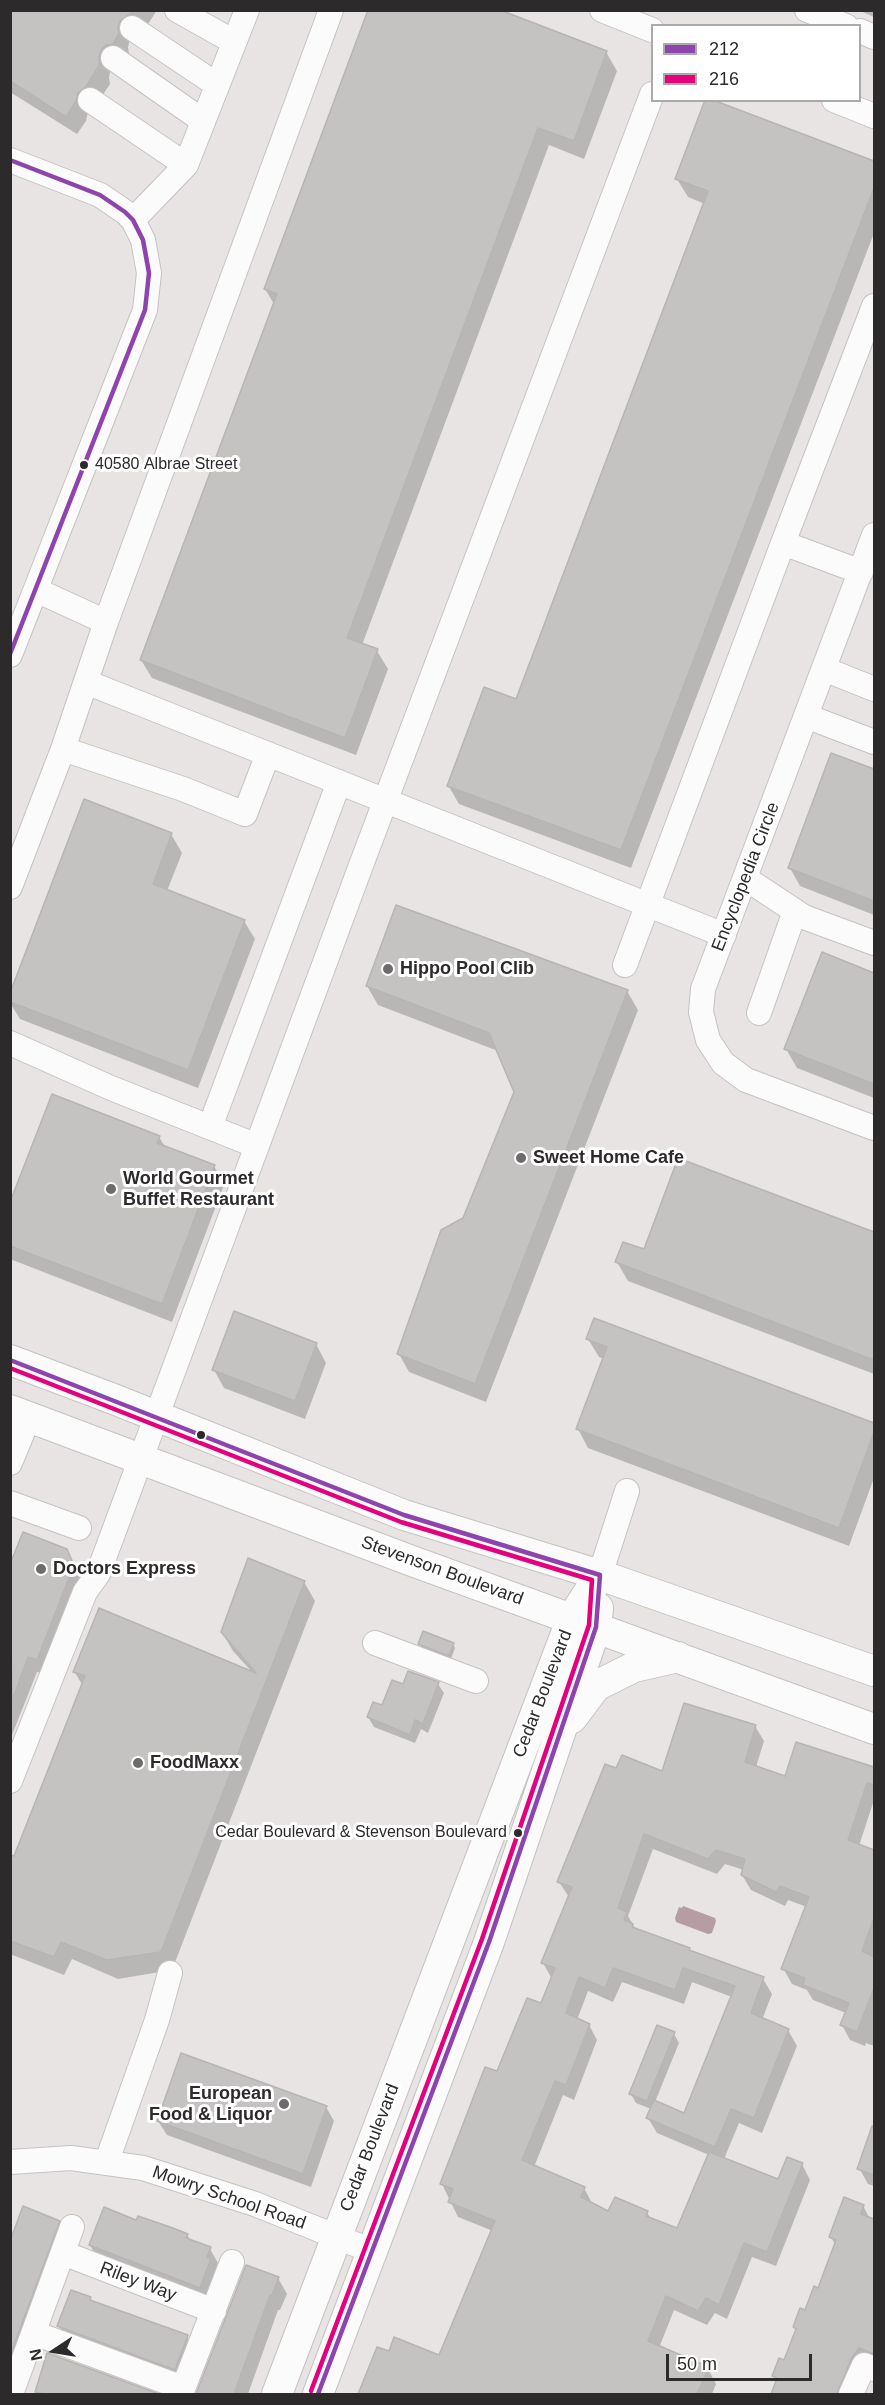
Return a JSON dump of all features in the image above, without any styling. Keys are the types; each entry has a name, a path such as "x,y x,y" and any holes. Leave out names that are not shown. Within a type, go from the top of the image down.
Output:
{"main road":[{"path":"10,1360 404,1515 600,1575 874,1671"},
{"name":"Stevenson Boulevard","path":"20,1414 411,1561 874,1729"},
{"name":"Cedar Boulevard","path":"277,2394 337,2237 584,1622 600,1575"},
{"name":"Cedar Boulevard","path":"318,2394 489,1942 558,1737 584,1622"},
{"path":"558,1737 596,1686 634,1667 678,1657"}],"street":[{"path":"177,10 234,42"},
{"path":"133,220 186,165 247,10"},
{"path":"10,887 63,749 106,622 331,10"},
{"path":"602,10 651,30"},
{"path":"807,10 841,24"},
{"path":"132,28 217,85"},
{"path":"113,58 203,121"},
{"path":"10,1781 85,1592 98,1574 651,97"},
{"path":"90,100 186,165"},
{"path":"839,102 874,116"},
{"path":"10,160 100,195 125,212 133,220 142,240 149,273 145,310 10,655"},
{"path":"624,965 874,306"},
{"name":"Encyclopedia Circle","path":"874,536 703,989 701,1012 708,1040 723,1063 746,1080 874,1128"},
{"path":"783,543 861,572"},
{"path":"36,590 106,622"},
{"path":"824,669 874,689"},
{"path":"86,682 724,935"},
{"path":"806,716 874,741"},
{"path":"63,749 183,789 245,814 268,754"},
{"path":"210,1127 339,782"},
{"path":"745,879 804,917 874,943"},
{"path":"759,1014 795,911"},
{"path":"10,1042 111,1088 257,1146"},
{"path":"10,1463 20,1414"},
{"path":"600,1575 627,1491"},
{"path":"10,1503 79,1528"},
{"path":"375,1644 476,1681"},
{"path":"106,2161 157,2020 170,1973"},
{"name":"Mowry School Road","path":"10,2162 71,2158 106,2161 143,2168 255,2204 372,2251"},
{"path":"11,2394 72,2227"},
{"name":"Riley Way","path":"63,2253 214,2311"},
{"path":"34,2333 182,2391 232,2262"},
{"path":"851,2394 864,2364 874,2368"}],"shaded area":[{"path":"683,1906 715,1918 712,1933 708,1934 676,1922 679,1907"}],"building":[{"path":"10,10 135,10 120,21 119,34 113,44 106,45 101,50 100,64 86,87 78,93 66,117 10,81"},
{"path":"368,10 500,10 607,51 574,141 538,128 347,638 378,649 345,738 140,660 277,294 264,289"},
{"path":"704,102 718,102 874,161 874,188 621,850 447,786 484,687 516,699 708,191 675,179"},
{"path":"831,753 874,769 874,901 788,868"},
{"path":"84,799 172,833 153,884 245,920 188,1070 10,1002 10,993"},
{"path":"396,905 628,990 475,1384 397,1354 441,1230 463,1218 514,1092 489,1033 366,986"},
{"path":"822,952 874,973 874,1084 784,1049"},
{"name":"World Gourmet Buffet Restaurant","path":"52,1094 160,1136 157,1143 215,1165 162,1304 10,1246 10,1202"},
{"path":"678,1158 874,1232 874,1360 615,1262 623,1242 644,1249"},
{"path":"234,1311 317,1343 295,1401 212,1370"},
{"path":"594,1318 874,1423 874,1432 839,1528 576,1429 607,1347 586,1339"},
{"path":"23,1532 67,1549 74,1565 37,1660 28,1657 12,1701 10,1564"},
{"path":"248,1558 305,1581 161,1952 107,1960 61,1942 54,1957 10,1941 10,1855 14,1856 85,1676 73,1672 99,1608 256,1673 221,1632"},
{"path":"423,1631 454,1643 449,1656 418,1644"},
{"path":"408,1671 439,1682 423,1724 415,1720 410,1735 367,1717 373,1702 382,1705 392,1680 403,1684"},
{"path":"684,1703 756,1725 745,1762 785,1776 796,1742 874,1767 874,1785 867,1783 848,1840 874,1850 874,1918 862,1951 874,1957 874,1988 857,2032 840,2025 849,2003 803,1985 805,1978 781,1969 809,1897 780,1886 776,1892 741,1875 745,1859 716,1850 708,1859 644,1834 618,1908 627,1912 624,1920 633,1924 632,1927 764,1977 751,2013 789,2029 754,2118 731,2109 715,2147 646,2118 654,2100 684,2113 735,1986 683,1968 675,1990 613,1968 605,1988 579,1977 566,2013 590,2024 566,2085 555,2081 522,2160 585,2187 581,2197 608,2211 615,2197 648,2211 646,2216 677,2228 709,2152 778,2179 787,2157 803,2163 767,2252 744,2243 719,2305 706,2298 698,2311 666,2296 648,2341 709,2367 697,2394 358,2394 377,2347 389,2351 394,2337 439,2355 495,2221 448,2202 453,2189 440,2184 485,2067 497,2071 527,1998 541,2003 555,1968 541,1963 572,1887 557,1882 605,1764 616,1768 622,1755 662,1771"},
{"path":"657,2025 675,2032 647,2101 629,2094"},
{"path":"181,2053 327,2106 303,2174 157,2121"},
{"path":"872,2126 874,2127 874,2175 857,2169"},
{"path":"844,2197 864,2205 861,2214 874,2219 874,2354 859,2348 851,2359 837,2394 771,2394 777,2378 772,2376 779,2358 784,2360 796,2329 793,2327 800,2308 805,2310 814,2286 818,2288 836,2240 829,2237"},
{"path":"23,2206 60,2221 11,2353 10,2241"},
{"path":"104,2207 136,2220 138,2216 173,2228 188,2234 186,2238 211,2247 207,2257 211,2258 200,2288 89,2245"},
{"path":"246,2265 279,2277 270,2295 234,2394 196,2394"},
{"path":"71,2290 91,2297 90,2300 188,2335 175,2370 57,2326"},
{"path":"47,2353 159,2394 44,2394 35,2392"}],"transit line":[{"name":"212","path":"10,160 100,195 125,212 133,220 143,240 149,273 145,310 10,654"},
{"name":"212","path":"10,1360 404,1515 600,1575 596,1627 489,1942 318,2394"},
{"name":"216","path":"10,1368 401,1522 592,1580 589,1625 482,1939 311,2391"}],"place":[{"name":"40580 Albrae Street","path":"84,465"},
{"name":"Hippo Pool Clib","path":"388,969"},
{"name":"Sweet Home Cafe","path":"521,1158"},
{"name":"World Gourmet Buffet Restaurant","path":"111,1189"},
{"name":"Doctors Express","path":"41,1569"},
{"name":"FoodMaxx","path":"138,1763"},
{"name":"Cedar Boulevard & Stevenson Boulevard","path":"518,1833"},
{"name":"European Food & Liquor","path":"284,2104"}]}
